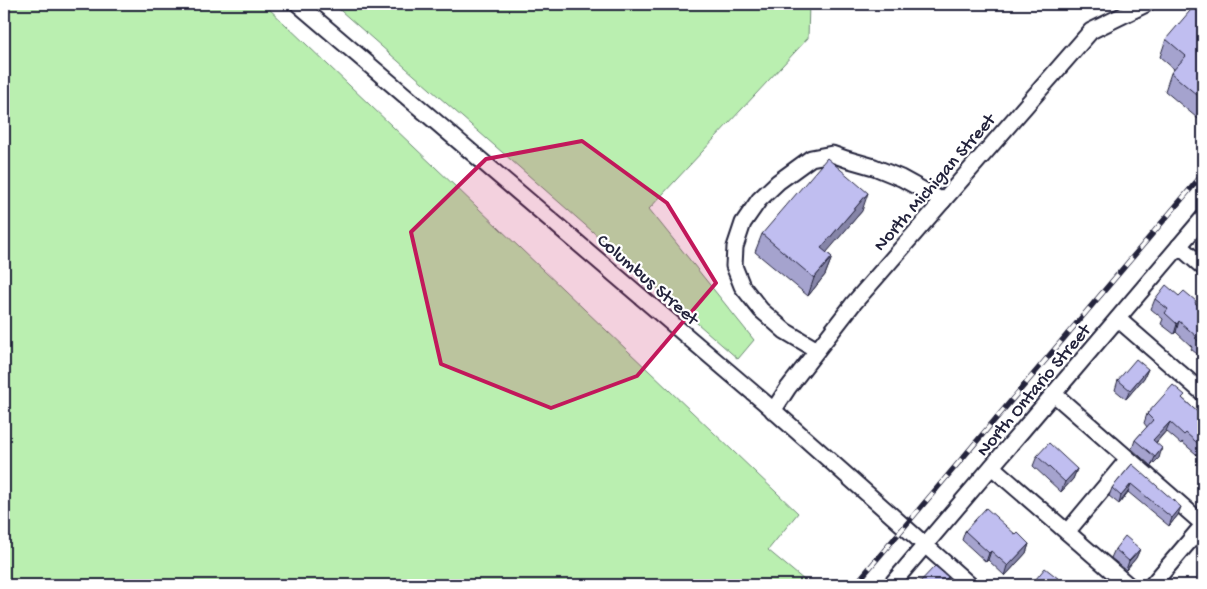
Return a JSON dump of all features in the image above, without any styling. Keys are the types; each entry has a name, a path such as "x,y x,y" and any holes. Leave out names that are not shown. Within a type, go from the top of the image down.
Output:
{"street":[{"name":"Columbus Street","path":"298,4 773,411 970,585"},
{"name":"North Michigan Street","path":"773,411 853,304 1091,31 1146,4"},
{"path":"817,350 786,331 761,310 742,286 734,266 735,247 743,224 759,200 778,182 811,158 832,154 874,167 901,178 943,201"},
{"name":"North Ontario Street","path":"891,585 1203,218"},
{"path":"1179,246 1203,266"},
{"path":"1118,319 1203,393"},
{"path":"1054,394 1202,528 1152,585"},
{"path":"1067,532 1128,459"},
{"path":"992,467 1128,585"}],"highlighted area":[{"path":"582,141 667,203 716,283 637,376 551,408 441,364 411,232 486,159"}],"green space":[{"path":"4,4 264,4 798,513 768,550 810,585 7,585 4,583"},
{"path":"333,4 809,4 808,38 649,209 754,340 738,359"}],"building":[{"path":"1195,5 1203,12 1203,100 1171,73 1186,56 1166,39"},
{"path":"827,158 868,193 821,248 832,257 814,278 762,234"},
{"path":"1166,285 1179,296 1184,291 1203,310 1203,345 1179,321 1177,324 1165,313 1168,309 1155,299"},
{"path":"1136,359 1148,369 1130,390 1118,380"},
{"path":"1173,385 1185,395 1182,398 1203,417 1203,448 1186,433 1184,435 1170,422 1153,440 1162,448 1155,457 1135,440 1153,420 1147,414"},
{"path":"1049,443 1077,469 1065,482 1037,456"},
{"path":"1132,464 1181,507 1172,518 1131,484 1121,496 1112,488"},
{"path":"986,508 1029,544 1008,566 991,551 989,553 965,531"},
{"path":"1125,536 1140,549 1129,561 1115,549"},
{"path":"935,566 948,577 940,585 917,585"},
{"path":"1045,568 1059,579 1054,585 1031,585"},
{"path":"1203,577 1203,585 1197,585"}],"railway":[{"path":"855,585 1203,174"}]}
